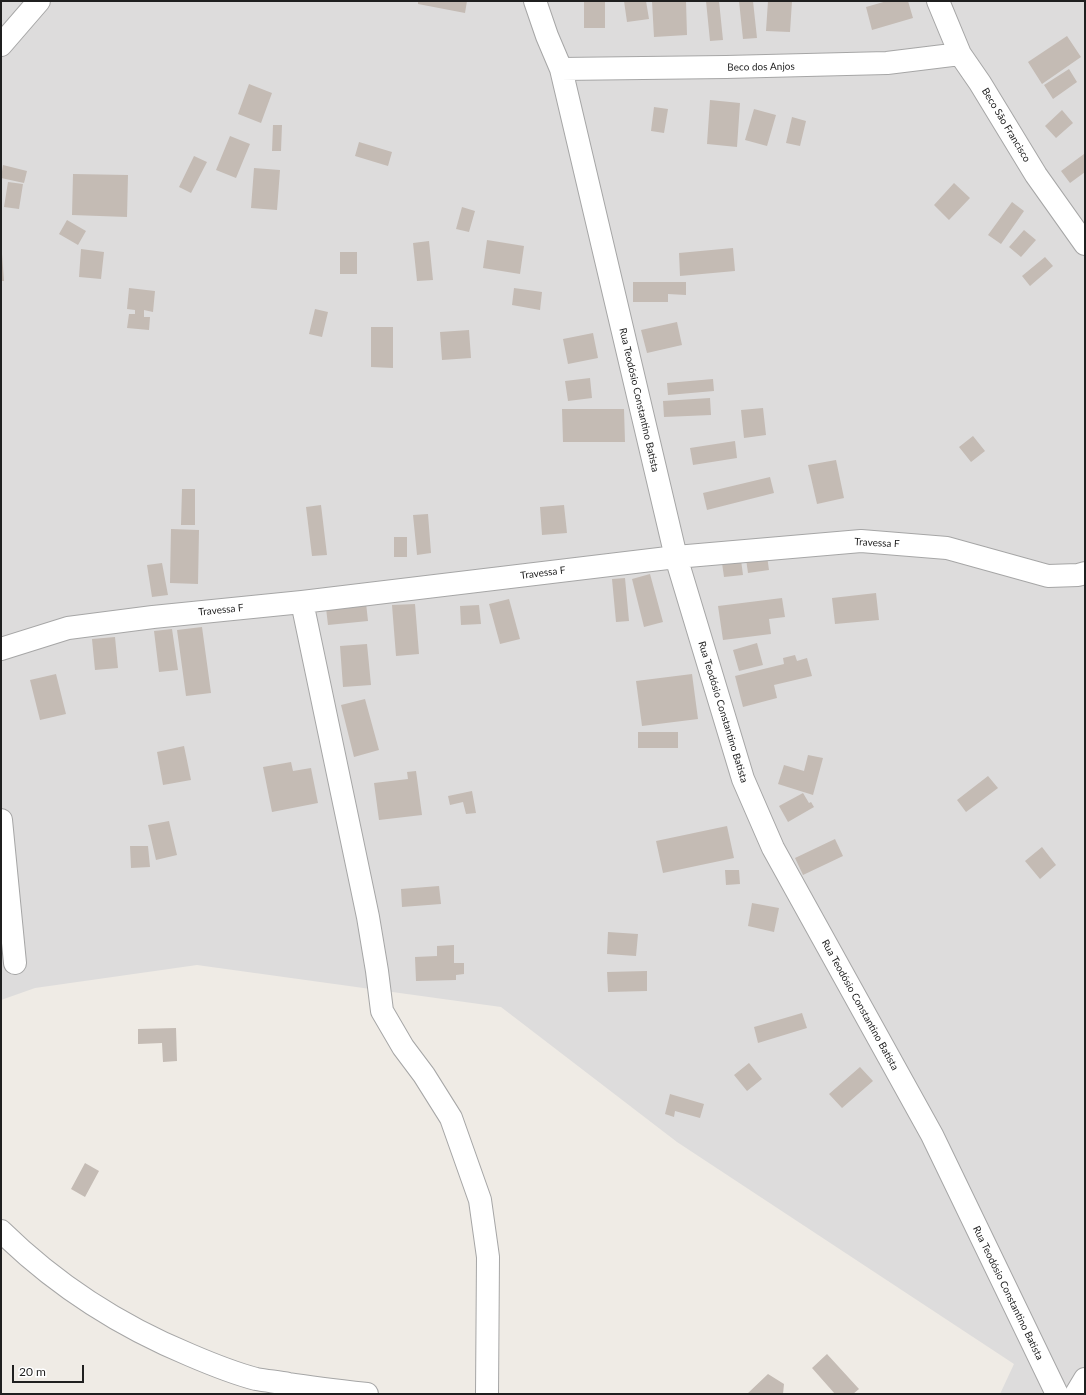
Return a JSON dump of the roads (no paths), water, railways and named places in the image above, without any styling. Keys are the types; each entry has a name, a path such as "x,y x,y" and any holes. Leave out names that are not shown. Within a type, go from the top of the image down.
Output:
{"street":[{"path":"1,45 38,1"},
{"name":"Rua Teodósio Constantino Batista","path":"535,1 547,36 561,69 676,557 743,779 773,848 932,1135 1057,1394"},
{"name":"Beco São Francisco","path":"938,1 960,54 980,83 1036,175 1085,244"},
{"name":"Beco dos Anjos","path":"561,69 887,63 960,54"},
{"name":"Travessa F","path":"1,649 68,628 152,617 302,602 676,557 861,541 947,548 1048,576 1078,575 1085,573"},
{"path":"302,602 368,917 382,1011 402,1047 424,1075 451,1118 480,1200 488,1257 487,1394"},
{"path":"1,820 15,964"},
{"path":"1,1231 20,1250 57,1280 107,1313 161,1343 212,1365 256,1379 328,1390 367,1394"},
{"path":"1076,1394 1085,1379"}]}
